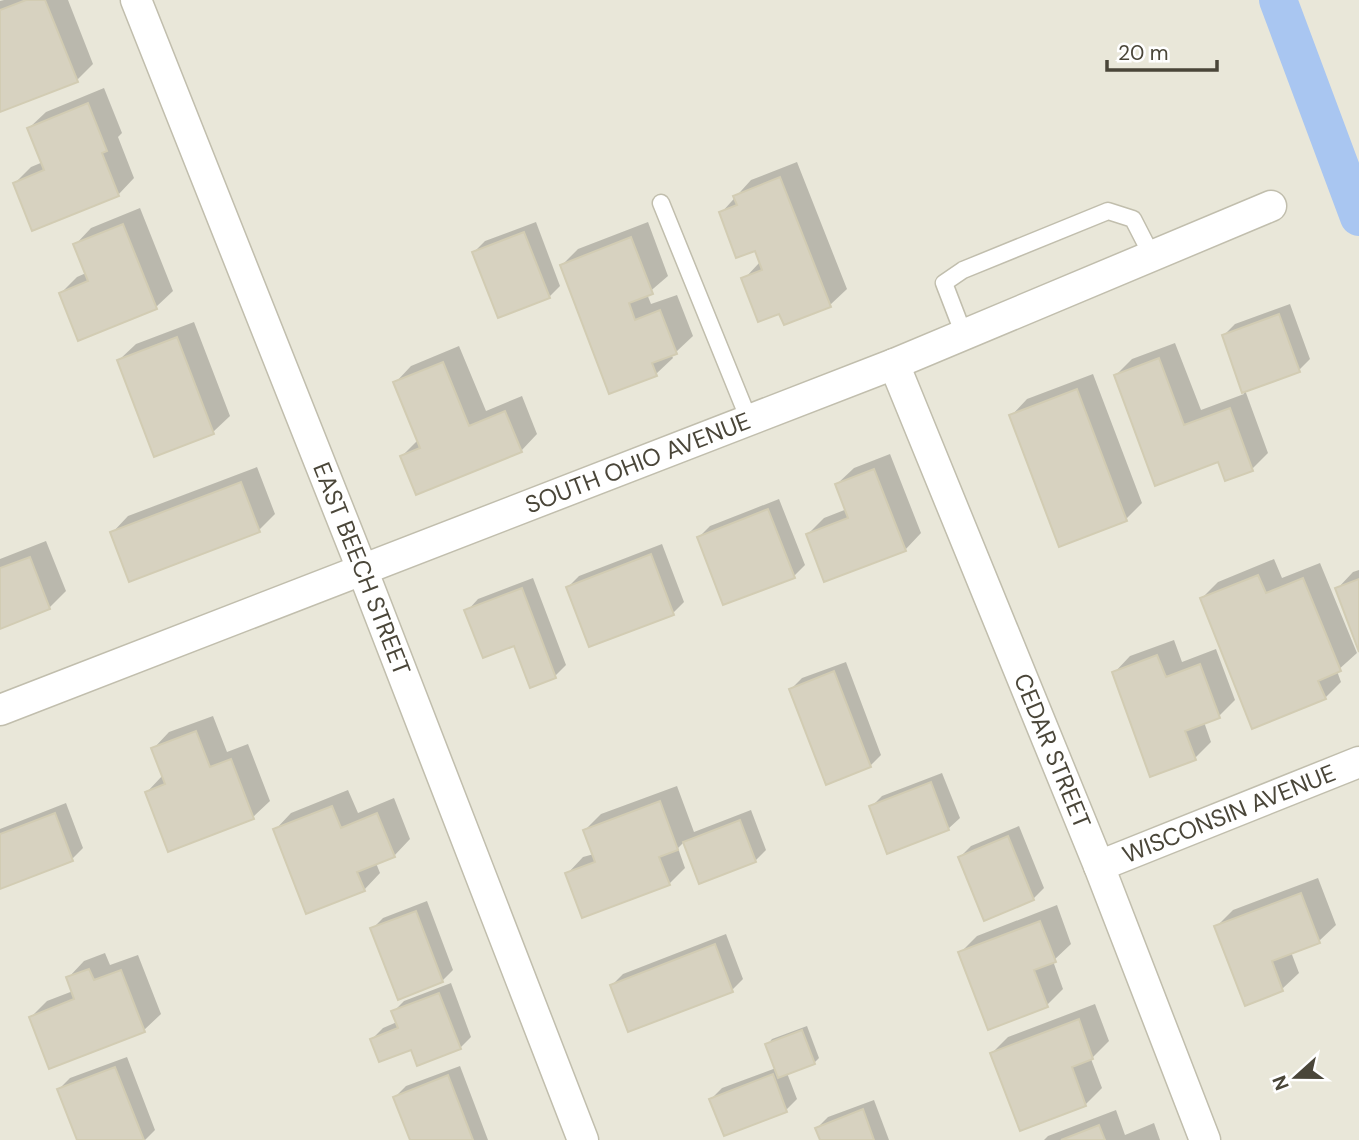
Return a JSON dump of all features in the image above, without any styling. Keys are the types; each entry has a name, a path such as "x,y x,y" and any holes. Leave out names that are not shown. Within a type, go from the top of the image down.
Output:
{"street":[{"name":"EAST BEECH STREET","path":"136,0 362,569 583,1140"},
{"name":"SOUTH OHIO AVENUE","path":"0,710 894,364 1271,206"},
{"name":"CEDAR STREET","path":"894,364 1099,866 1205,1140"},
{"name":"WISCONSIN AVENUE","path":"1099,866 1359,762"}],"lane":[{"path":"661,203 749,420"},
{"path":"964,335 944,283 963,270 1108,211 1133,219 1152,256"}],"shaded area":[{"path":"0,0 1359,0 1359,1140 0,1140"}],"building":[{"path":"26,0 45,0 78,82 0,112 0,10"},
{"path":"88,103 107,151 102,153 119,196 32,231 13,183 44,170 27,128"},
{"path":"780,177 831,307 784,325 779,314 758,322 741,278 762,270 755,251 736,258 719,212 737,205 733,196"},
{"path":"123,224 157,309 78,341 59,293 88,281 73,244"},
{"path":"524,232 550,298 498,318 472,252"},
{"path":"631,237 653,294 629,303 635,320 660,310 677,354 652,363 657,376 609,394 560,265"},
{"path":"1279,314 1300,372 1242,393 1222,335"},
{"path":"177,337 214,434 154,457 117,360"},
{"path":"1159,358 1184,425 1230,408 1253,471 1225,481 1218,462 1155,486 1114,375"},
{"path":"443,362 469,426 505,411 522,452 416,495 400,456 420,448 393,382"},
{"path":"1077,389 1127,521 1059,547 1009,415"},
{"path":"874,469 906,551 824,582 806,534 848,518 835,484"},
{"path":"241,482 260,532 129,582 110,532"},
{"path":"768,509 795,578 723,605 697,537"},
{"path":"651,554 674,615 589,647 566,587"},
{"path":"30,557 50,609 0,629 0,568"},
{"path":"1258,575 1266,593 1303,578 1341,671 1318,681 1326,699 1252,729 1200,598"},
{"path":"1359,579 1359,652 1335,588"},
{"path":"522,588 556,678 530,688 514,646 483,658 464,610"},
{"path":"1157,655 1166,677 1200,664 1220,718 1185,731 1196,760 1150,777 1112,672"},
{"path":"834,671 871,767 826,785 789,689"},
{"path":"196,731 210,767 231,759 254,819 168,852 145,792 165,784 151,748"},
{"path":"931,782 949,830 887,854 869,806"},
{"path":"660,801 678,850 659,857 670,885 582,918 565,873 595,862 583,830"},
{"path":"332,806 341,828 377,813 395,857 357,872 365,891 306,914 273,829"},
{"path":"55,813 73,861 0,889 0,834"},
{"path":"740,820 756,862 699,884 683,842"},
{"path":"1008,836 1034,900 984,921 958,857"},
{"path":"1301,893 1320,943 1272,961 1283,991 1245,1006 1214,926"},
{"path":"416,911 443,982 398,1000 370,928"},
{"path":"1040,921 1056,962 1034,970 1048,1007 988,1030 958,952"},
{"path":"715,944 733,992 628,1032 610,985"},
{"path":"89,969 94,980 121,970 145,1032 49,1069 29,1017 74,999 66,977"},
{"path":"439,993 461,1049 417,1066 411,1050 379,1062 370,1039 398,1028 391,1011"},
{"path":"1079,1019 1093,1059 1072,1067 1086,1106 1020,1131 990,1053"},
{"path":"802,1030 815,1064 778,1078 765,1044"},
{"path":"115,1067 144,1140 77,1140 57,1089"},
{"path":"773,1074 787,1112 724,1136 709,1099"},
{"path":"448,1075 473,1140 410,1140 393,1097"},
{"path":"863,1109 874,1140 820,1140 815,1128"},
{"path":"1099,1125 1105,1140 1061,1140"}],"waterway":[{"path":"1278,0 1359,217"}]}
